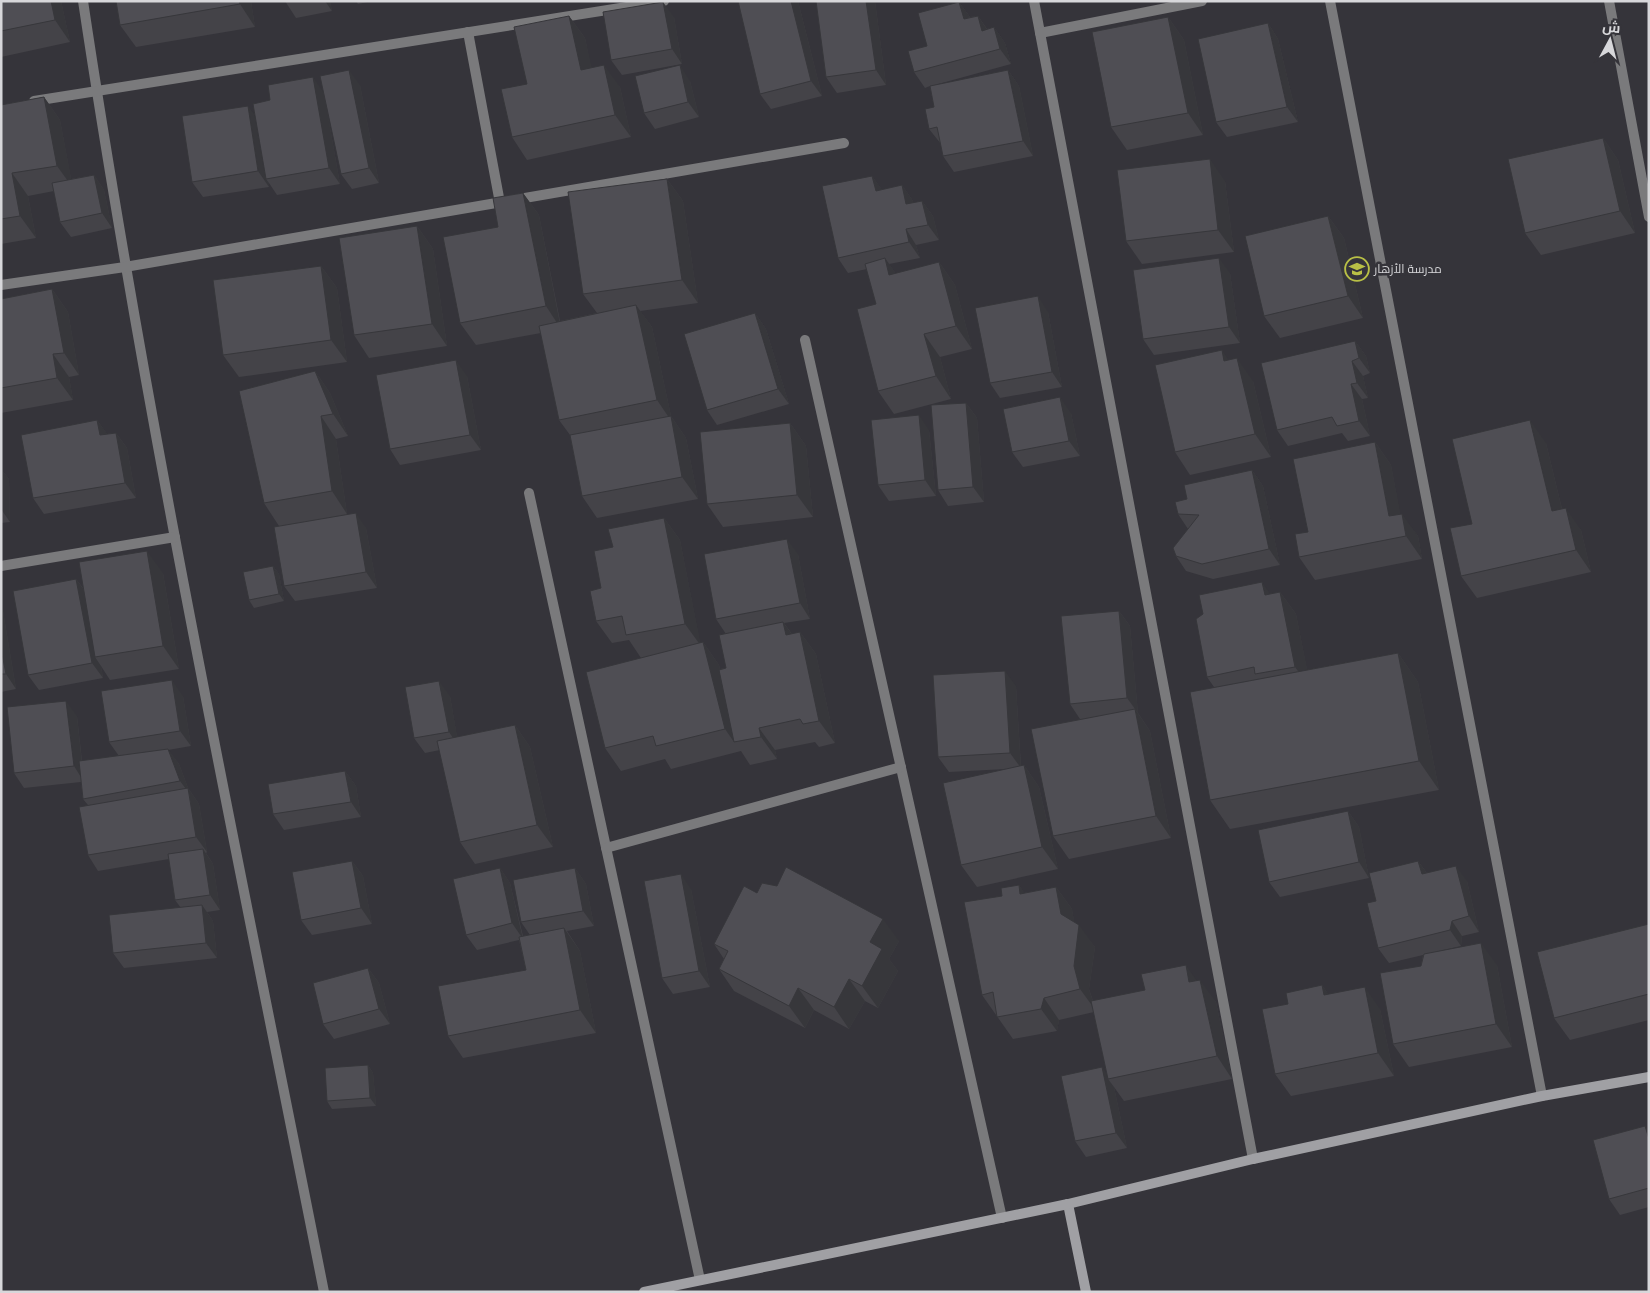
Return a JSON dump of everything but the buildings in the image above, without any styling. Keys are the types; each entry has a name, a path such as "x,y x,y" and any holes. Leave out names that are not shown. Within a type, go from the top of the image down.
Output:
{"street":[{"path":"83,1 125,267 175,538 324,1292"},
{"path":"20,104 664,1"},
{"path":"1034,1 1253,1159"},
{"path":"1040,33 1202,1"},
{"path":"1330,1 1542,1096"},
{"path":"1609,1 1649,217"},
{"path":"468,32 500,203"},
{"path":"1,285 125,267 844,143"},
{"path":"805,340 1002,1218"},
{"path":"529,493 700,1280"},
{"path":"1,566 175,538"},
{"path":"606,848 901,767"},
{"path":"644,1292 1068,1204 1253,1159 1542,1096 1649,1077"},
{"path":"1068,1204 1086,1292"}],"place":[{"name":"مدرسة الأزهار","path":"1357,269"}]}
